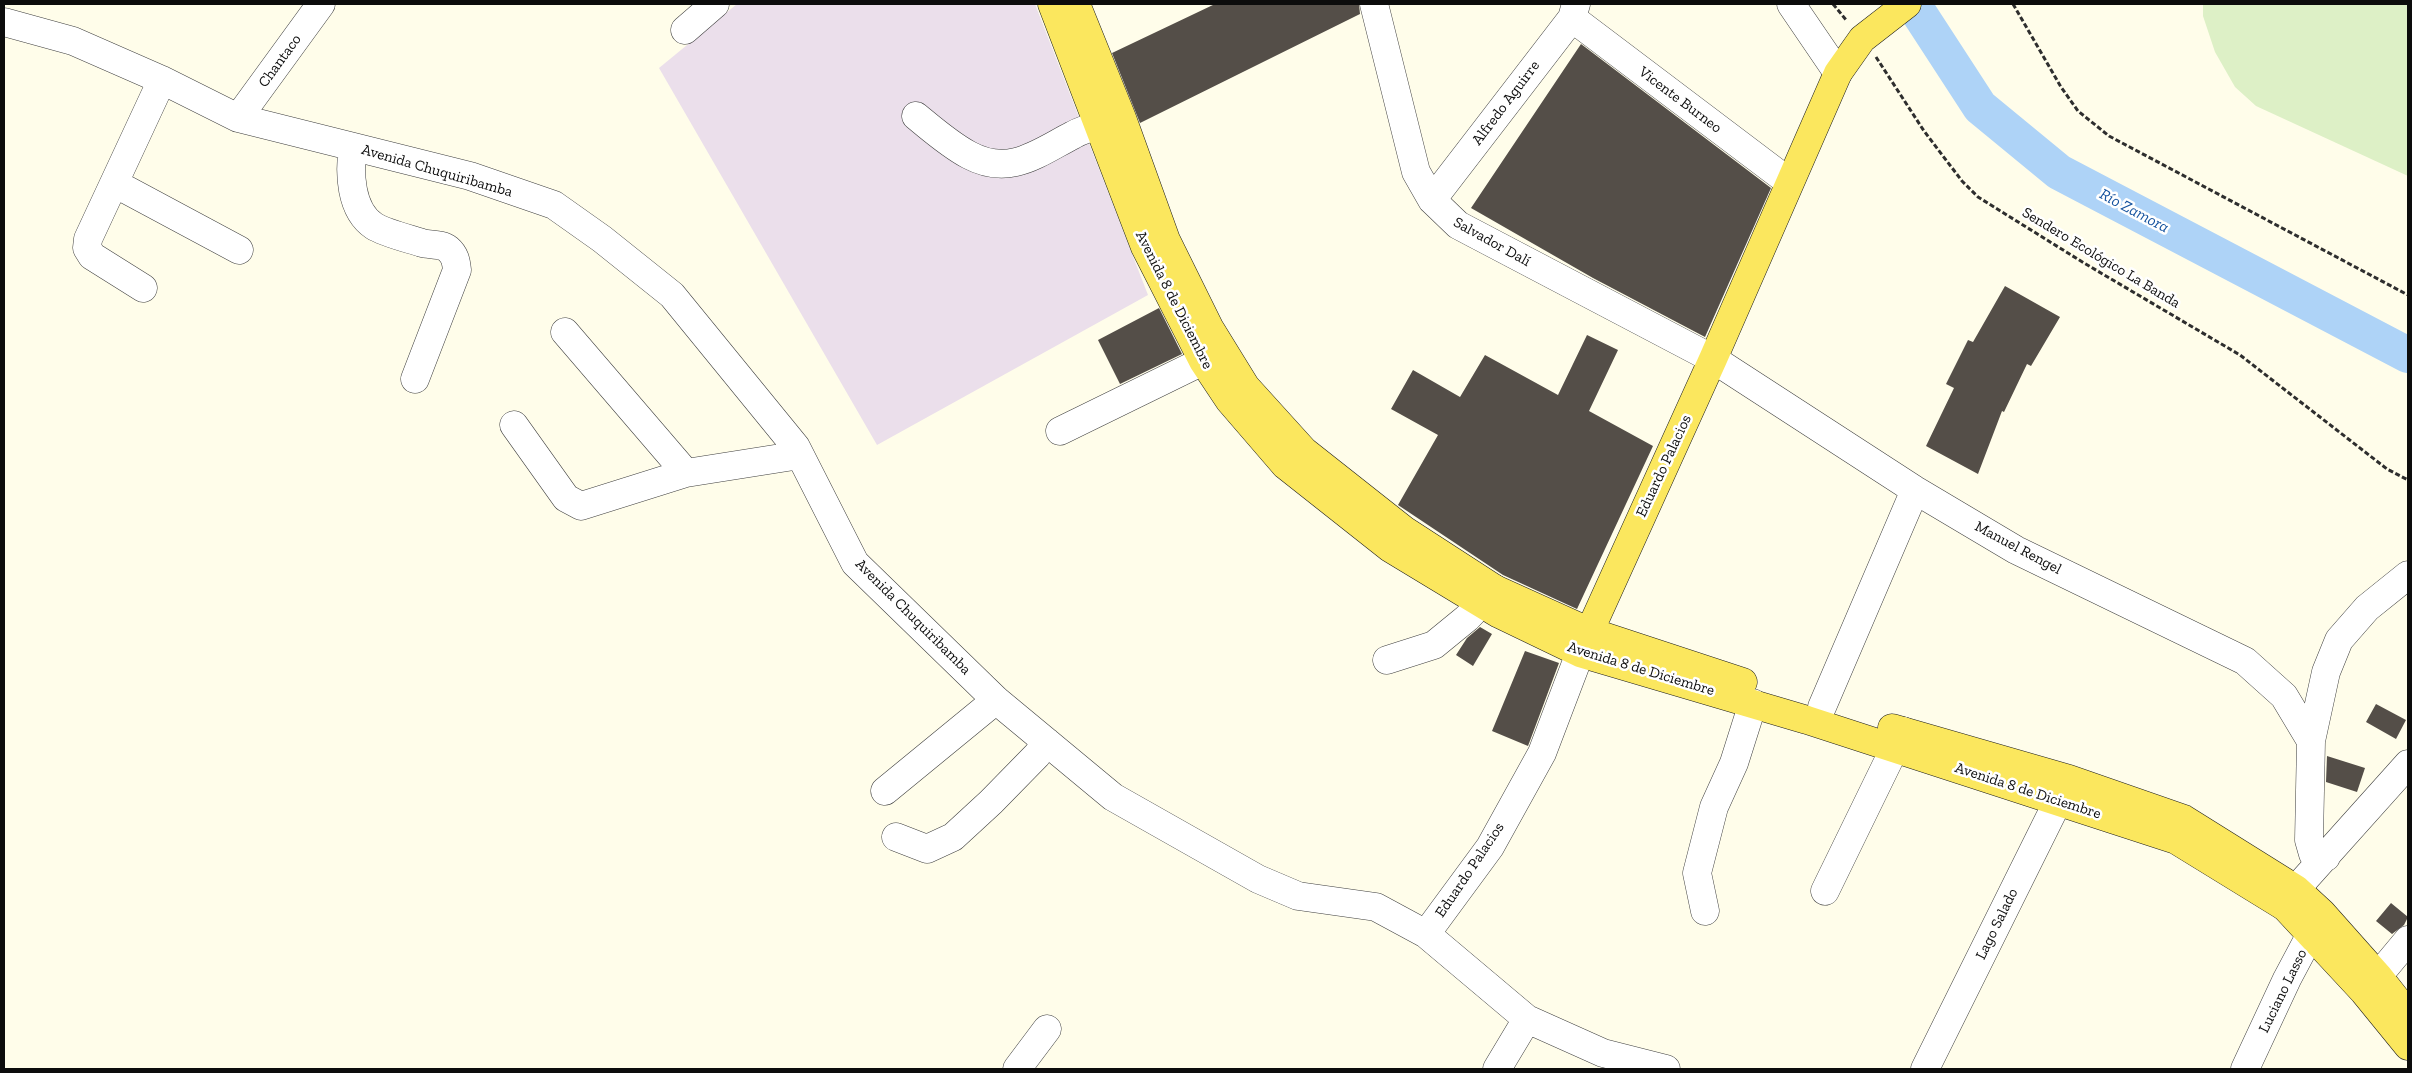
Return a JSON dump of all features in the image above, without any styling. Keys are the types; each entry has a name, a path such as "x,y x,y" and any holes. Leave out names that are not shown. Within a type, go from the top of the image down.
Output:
{"main road":[{"name":"Avenida 8 de Diciembre","path":"1052,4 1209,327 1246,387 1304,451 1488,596"},
{"name":"Avenida 8 de Diciembre","path":"1076,4 1145,247 1203,361 1229,400 1285,465 1390,548 1584,642 1753,704 1899,739 2064,790 2184,820 2290,898 2378,976 2408,1014"},
{"name":"Eduardo Palacios","path":"1584,642 1713,359 1838,73 1862,39 1901,7"},
{"name":"Avenida 8 de Diciembre","path":"1584,642 1822,707 1899,739"},
{"name":"Avenida 8 de Diciembre","path":"2316,923 2364,992 2408,1046"}],"street":[{"path":"4,14 10,4"},
{"name":"Chantaco","path":"238,118 321,4"},
{"path":"685,30 715,4"},
{"name":"Salvador Dalí","path":"1374,4 1416,172 1432,200 1458,225 1713,359"},
{"path":"1791,4 1838,73"},
{"name":"Alfredo Aguirre","path":"1432,200 1574,11"},
{"name":"Vicente Burneo","path":"1574,11 1789,182"},
{"name":"Avenida Chuquiribamba","path":"4,22 73,41 162,80 238,118 470,176 554,205 594,233 672,295 796,447 855,563 996,700 1113,797 1258,879 1298,896 1376,908 1426,934 1527,1019 1603,1053 1666,1069"},
{"path":"143,288 92,256 87,248 88,239 162,80"},
{"path":"916,116 970,156 994,163 1013,165 1040,154 1075,134 1111,122"},
{"path":"353,147 350,167 354,195 362,213 374,226 422,243 447,248 456,258 457,270 416,379"},
{"path":"114,182 239,250"},
{"path":"565,332 686,473"},
{"name":"Manuel Rengel","path":"1713,359 1915,490 2016,550 2245,661 2284,696 2311,741"},
{"path":"1060,431 1203,361"},
{"path":"514,425 566,498 581,506 686,473 800,455"},
{"path":"1822,707 1915,490"},
{"path":"2326,857 2319,857 2313,854 2309,840 2311,741 2326,672 2339,640 2367,608 2408,575"},
{"path":"1386,660 1434,645 1488,596"},
{"name":"Eduardo Palacios","path":"1426,934 1490,847 1528,779 1542,753 1584,642"},
{"path":"885,791 996,700"},
{"path":"1705,911 1697,874 1714,808 1734,763 1753,704"},
{"path":"1825,891 1899,739"},
{"path":"896,837 927,849 953,837 1037,755 1047,742"},
{"path":"2290,898 2408,764"},
{"name":"Lago Salado","path":"1925,1069 2064,790"},
{"name":"Luciano Lasso","path":"2246,1069 2287,979 2316,923"},
{"path":"2378,976 2408,940"},
{"path":"1497,1069 1527,1019"},
{"path":"1017,1069 1047,1029"}],"path":[{"name":"Sendero Ecológico La Banda","path":"1833,4 1885,68 1924,131 1962,180 1978,196 2084,263 2240,355 2387,469 2408,480"},
{"path":"2013,4 2078,111 2109,136 2408,295"}],"shaded area":[{"path":"737,4 1035,4 1148,295 877,445 659,68"}],"green space":[{"path":"2203,4 2408,4 2408,176 2256,106 2235,87 2215,52 2203,16"}],"building":[{"path":"1215,4 1359,4 1360,14 1140,123 1112,53"},
{"path":"1581,44 1771,188 1705,337 1593,278 1471,208"},
{"path":"2005,286 2060,317 2031,366 2027,364 2004,412 2002,411 1978,474 1926,446 1954,388 1946,384 1968,340 1973,342"},
{"path":"1159,308 1182,354 1120,384 1098,340"},
{"path":"1587,335 1618,350 1589,411 1653,446 1577,609 1503,575 1398,505 1438,435 1391,409 1413,370 1460,397 1485,355 1558,395"},
{"path":"1480,627 1492,634 1473,666 1456,655 1467,638"},
{"path":"1525,651 1559,663 1528,746 1492,731"},
{"path":"2376,704 2406,720 2396,739 2366,722"},
{"path":"2327,756 2365,768 2357,792 2326,782"},
{"path":"2391,903 2408,917 2404,925 2392,934 2376,921"}],"waterway":[{"name":"Río Zamora","path":"1913,4 1980,107 2059,172 2408,355"}]}
